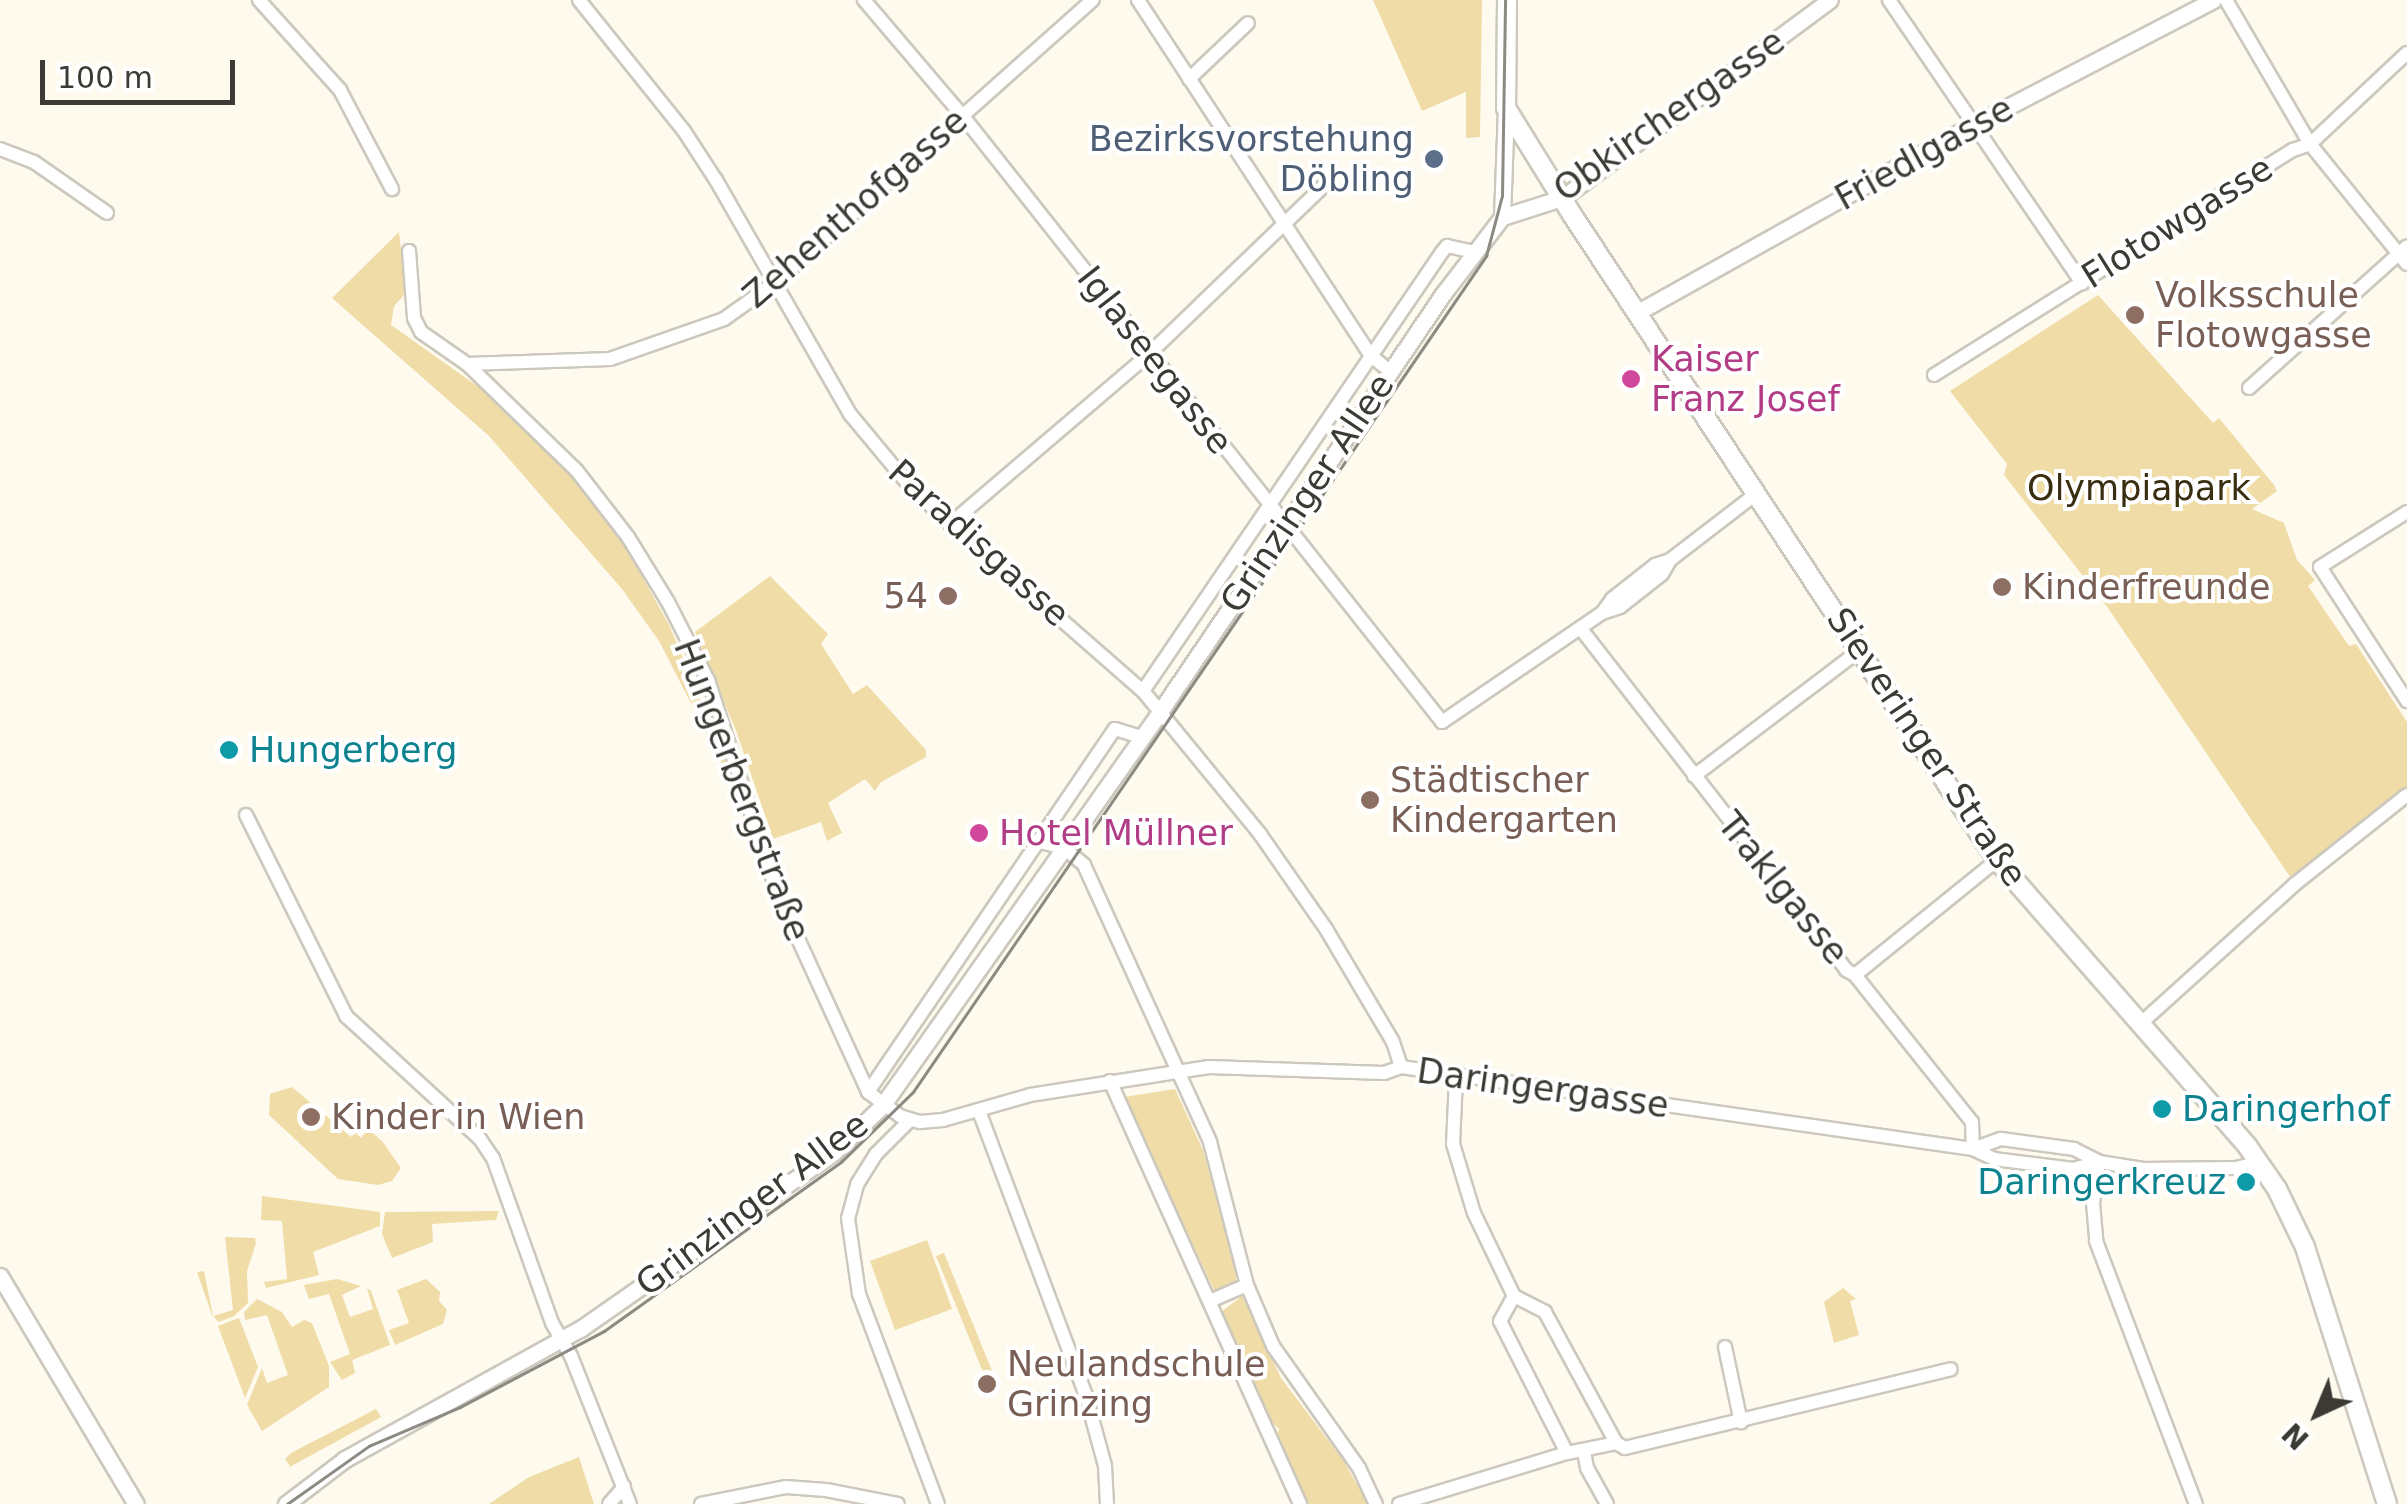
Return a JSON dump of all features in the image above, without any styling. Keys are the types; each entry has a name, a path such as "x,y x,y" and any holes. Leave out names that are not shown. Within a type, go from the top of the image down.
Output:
{"main road":[{"path":"1506,108 1507,0"},
{"name":"Sieveringer Straße","path":"1506,108 1997,860 2260,1162 2304,1247 2387,1504"}],"street":[{"path":"259,0 340,90 392,189"},
{"name":"Paradisgasse","path":"579,0 684,131 850,414 913,490 1142,690 1260,834 1316,916 1393,1042 1400,1067"},
{"name":"Iglaseegasse","path":"864,0 962,115 1442,722 1580,628"},
{"name":"Zehenthofgasse","path":"467,364 544,365 610,359 700,331 776,282 1092,0"},
{"path":"1138,0 1370,355 1390,371"},
{"name":"Obkirchergasse","path":"1502,217 1562,198 1830,0"},
{"path":"1889,0 1971,126 2082,283"},
{"name":"Friedlgasse","path":"1638,312 1971,126 2214,0"},
{"path":"2226,0 2310,144 2404,254 2249,388"},
{"path":"1189,79 1248,23"},
{"name":"Flotowgasse","path":"1934,375 2293,150 2310,144 2407,53"},
{"path":"1502,217 1506,108"},
{"path":"0,149 34,162 107,213"},
{"path":"950,524 1150,353 1330,180"},
{"name":"Grinzinger Allee","path":"286,1504 345,1459 562,1341 834,1152 882,1106 1159,713 1390,371 1502,217"},
{"name":"Grinzinger Allee","path":"1142,690 1446,246 1475,252"},
{"name":"Hungerbergstraße","path":"409,251 414,318 429,341 467,364 577,471 628,537 668,602 708,680 778,895 868,1092 882,1106"},
{"path":"1580,628 1656,565 1670,560 1757,494"},
{"path":"2406,699 2320,567 2407,512"},
{"name":"Traklgasse","path":"1580,628 1846,970 1856,975 1972,1122 1973,1149"},
{"path":"1694,776 1860,650"},
{"name":"Grinzinger Allee","path":"868,1092 1116,729 1142,737"},
{"path":"2139,1025 2294,884 2407,794"},
{"path":"246,816 346,1016 480,1139 493,1158 562,1341 630,1504"},
{"path":"1040,842 1064,848 1084,865 1182,1072 1210,1142 1247,1286 1290,1374 1359,1468 1376,1504"},
{"path":"1856,975 1997,860"},
{"name":"Daringergasse","path":"909,1121 944,1120 1030,1095 1209,1067 1384,1073 1400,1067 1973,1149 1994,1159 2073,1169 2100,1162 2162,1169 2236,1168 2260,1162"},
{"path":"1456,1078 1456,1165 1514,1296 1545,1312 1616,1443 1625,1448 1952,1369"},
{"path":"1110,1081 1300,1504"},
{"path":"882,1106 909,1121 866,1170 857,1185 848,1218 860,1294 938,1504"},
{"path":"980,1110 1086,1396 1105,1466 1107,1504"},
{"name":"Daringergasse","path":"1973,1149 2001,1139 2074,1148 2100,1162"},
{"path":"2100,1162 2093,1204 2096,1241 2196,1504"},
{"path":"0,1276 136,1504"},
{"path":"1210,1302 1247,1286"},
{"path":"1514,1296 1500,1321 1566,1452"},
{"path":"1725,1346 1740,1422"},
{"path":"1399,1504 1566,1452 1616,1443"},
{"path":"1584,1451 1608,1504"},
{"path":"609,1504 624,1486"},
{"path":"701,1504 786,1487 826,1490 898,1504"}],"green space":[{"path":"1373,0 1482,0 1480,137 1466,138 1466,92 1422,111"},
{"path":"399,232 406,293 394,306 391,325 483,390 566,467 621,538 670,627 750,818 659,641 622,589 489,436 332,298"},
{"name":"Olympiapark","path":"2098,295 2213,423 2219,418 2274,485 2277,491 2252,509 2284,523 2297,560 2315,580 2308,586 2349,646 2356,644 2407,722 2407,795 2295,884 2108,608 2004,475 2007,464 1950,391"},
{"path":"770,576 828,634 821,644 853,694 867,685 926,750 926,757 881,782 875,791 865,779 828,803 842,833 827,841 821,822 773,839 737,733 695,632"},
{"path":"292,1087 351,1137 356,1133 361,1138 368,1129 382,1141 401,1168 392,1181 378,1185 338,1179 269,1115 270,1094"},
{"path":"1175,1089 1203,1150 1237,1276 1235,1282 1214,1290 1124,1097"},
{"path":"262,1196 380,1212 380,1226 313,1252 319,1275 266,1288 264,1282 287,1279 282,1221 261,1220"},
{"path":"499,1211 496,1220 432,1224 433,1242 392,1258 382,1234 385,1212"},
{"path":"225,1237 255,1238 247,1271 248,1303 234,1316 219,1322 213,1316 233,1310"},
{"path":"927,1240 952,1309 895,1330 870,1261"},
{"path":"944,1253 997,1383 989,1387 936,1256"},
{"path":"204,1271 213,1316 212,1315 197,1272"},
{"path":"337,1279 361,1286 342,1295 350,1317 373,1309 367,1288 371,1291 390,1345 352,1360 355,1373 342,1380 330,1362 350,1354 329,1294 309,1299 304,1285"},
{"path":"426,1279 440,1292 439,1301 447,1310 443,1324 395,1345 389,1330 409,1323 397,1290"},
{"path":"1843,1288 1856,1299 1850,1301 1859,1335 1834,1343 1824,1302"},
{"path":"1242,1296 1281,1378 1343,1460 1368,1504 1306,1504 1276,1438 1279,1429 1268,1419 1221,1312"},
{"path":"257,1299 282,1312 292,1327 304,1320 312,1323 329,1366 329,1387 262,1431 247,1405 262,1368 267,1383 288,1375 267,1315 245,1320 244,1312"},
{"path":"239,1318 258,1367 245,1398 218,1326"},
{"path":"376,1409 381,1417 286,1469 290,1466 285,1459 291,1453"},
{"path":"579,1457 594,1504 489,1504 529,1477"}],"tram line":[{"path":"287,1504 369,1446 460,1407 604,1331 841,1162 913,1092 1486,256 1502,196 1505,0"}],"place":[{"name":"Bezirksvorstehung Döbling","path":"1434,159"},
{"name":"Volksschule Flotowgasse","path":"2135,315"},
{"name":"Kaiser Franz Josef","path":"1631,379"},
{"name":"Kinderfreunde","path":"2002,587"},
{"name":"54","path":"948,596"},
{"name":"Hungerberg","path":"229,750"},
{"name":"Städtischer Kindergarten","path":"1370,800"},
{"name":"Hotel Müllner","path":"979,833"},
{"name":"Daringerhof","path":"2162,1109"},
{"name":"Kinder in Wien","path":"311,1117"},
{"name":"Daringerkreuz","path":"2246,1182"},
{"name":"Neulandschule Grinzing","path":"987,1384"}]}
